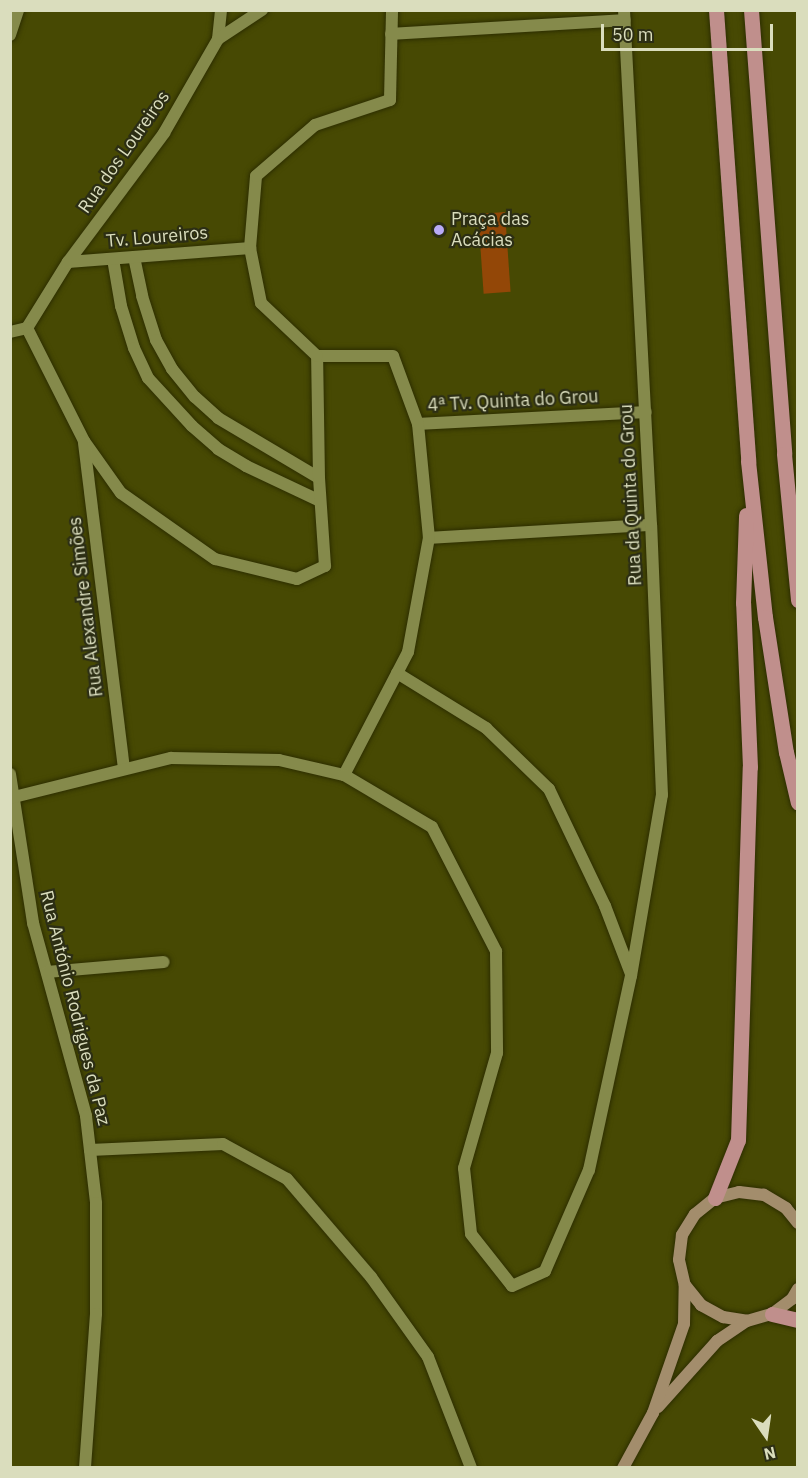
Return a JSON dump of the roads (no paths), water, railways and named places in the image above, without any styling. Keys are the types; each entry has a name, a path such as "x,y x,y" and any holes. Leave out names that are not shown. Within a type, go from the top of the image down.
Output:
{"main road":[{"path":"716,10 748,461 765,617 786,752 798,803"},
{"path":"751,10 784,454 798,600"},
{"path":"715,1198 738,1140 750,767 743,603 748,461"},
{"path":"623,1467 653,1413 684,1324 685,1285 679,1260 682,1235 695,1214 715,1198 740,1192 764,1195 786,1208 798,1223"},
{"path":"685,1285 701,1305 723,1317 747,1321"},
{"path":"653,1413 717,1341 747,1321 772,1314 792,1299 798,1289"},
{"path":"772,1314 798,1320"}],"street":[{"path":"10,35 18,10"},
{"path":"218,39 221,10"},
{"name":"Rua dos Loureiros","path":"27,328 68,262 164,133 218,39 262,10"},
{"path":"11,798 171,758 279,760 344,775 398,673 408,652 429,538 418,424 393,356 317,356 261,303 250,248 256,176 315,125 390,100 392,10"},
{"path":"391,34 624,15"},
{"name":"Rua da Quinta do Grou","path":"344,775 432,827 496,951 497,1053 464,1168 471,1234 512,1286 545,1271 589,1170 631,976 662,795 646,412 624,15"},
{"name":"Tv. Loureiros","path":"68,262 250,248"},
{"path":"134,257 142,296 156,340 172,369 195,397 218,418 319,478"},
{"path":"113,259 121,306 134,348 148,378 192,426 218,449 246,466 320,501"},
{"path":"10,332 27,328 84,441 121,493 215,559 297,579 325,566 319,478 317,356"},
{"name":"4ª Tv. Quinta do Grou","path":"418,424 646,412"},
{"name":"Rua Alexandre Simões","path":"84,441 124,769"},
{"path":"429,538 651,525"},
{"path":"398,673 486,728 549,789 605,906 631,976"},
{"name":"Rua António Rodrigues da Paz","path":"10,774 11,798 33,923 86,1116 96,1203 96,1314 85,1467"},
{"path":"10,861 20,846"},
{"path":"47,972 164,962"},
{"path":"90,1150 223,1144 287,1179 371,1277 429,1357 471,1467"}],"place":[{"name":"Praça das Acácias","path":"439,230"}]}
